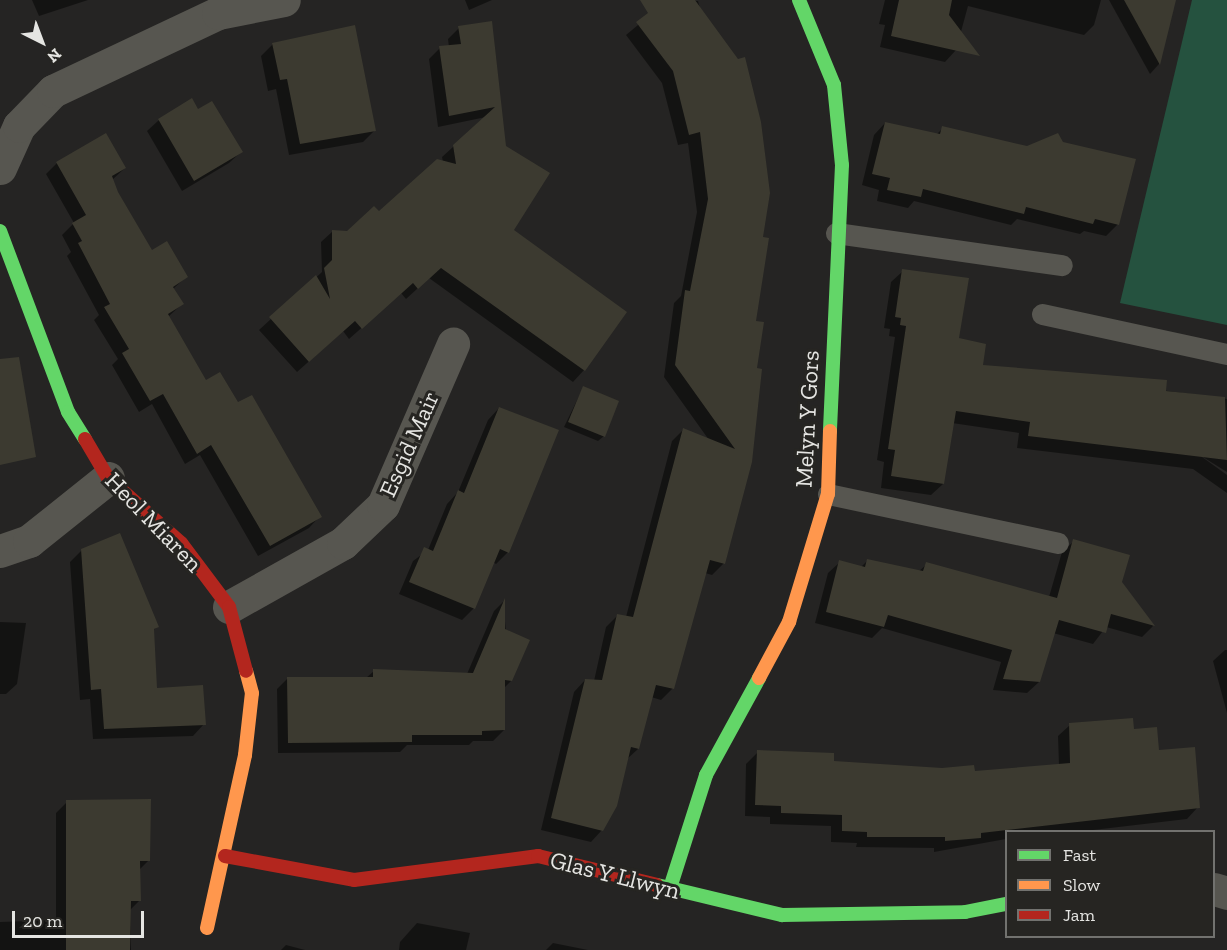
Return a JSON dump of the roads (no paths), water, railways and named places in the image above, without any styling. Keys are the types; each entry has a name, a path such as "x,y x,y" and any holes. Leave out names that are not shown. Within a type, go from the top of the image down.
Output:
{"street":[{"path":"0,168 10,119 53,91 116,59 218,13 284,0"},
{"name":"Melyn Y Gors","path":"670,888 706,775 789,622 828,494 836,233 843,165 834,85 800,0"},
{"name":"Heol Miaren","path":"0,231 68,412 108,478 181,543 229,607 252,693 245,755 225,856 207,928"},
{"name":"Esgid Mair","path":"229,607 343,543 383,505 453,344"},
{"path":"0,551 29,541 108,478"},
{"name":"Glas Y Llwyn","path":"225,856 354,880 538,856 782,915 965,912 1005,904"}],"lane":[{"path":"836,233 1062,265"},
{"path":"1042,314 1227,354"},
{"path":"828,494 1058,543"}]}
